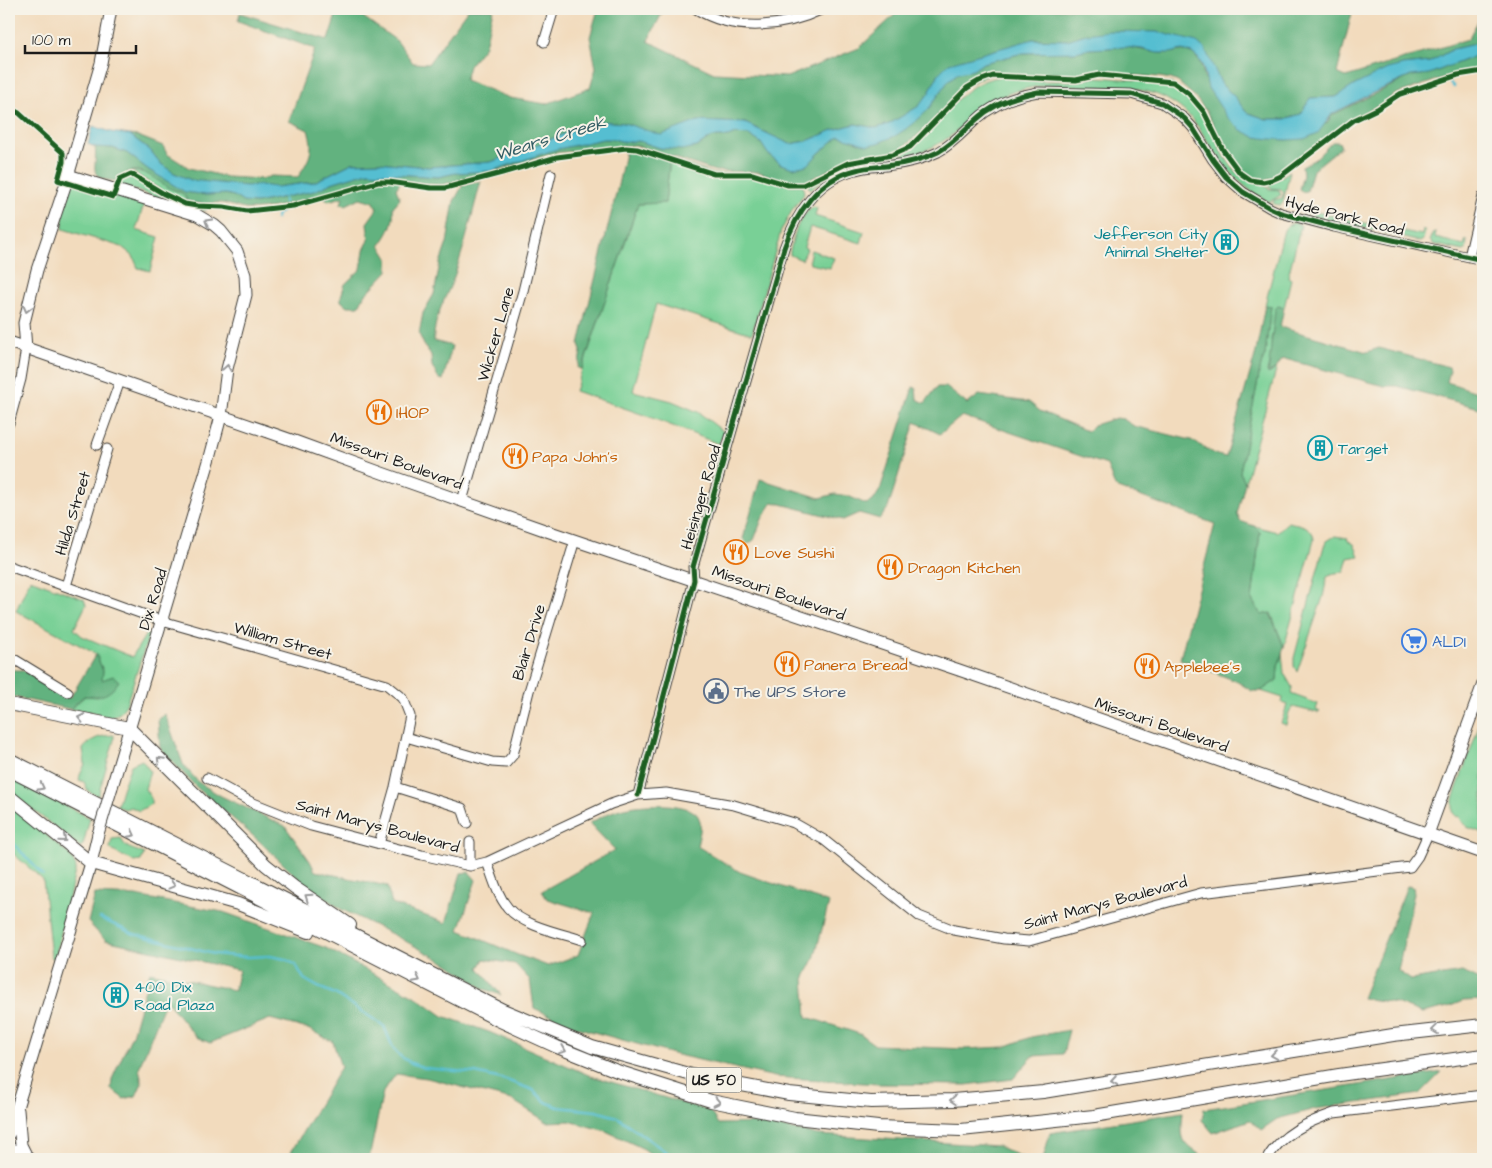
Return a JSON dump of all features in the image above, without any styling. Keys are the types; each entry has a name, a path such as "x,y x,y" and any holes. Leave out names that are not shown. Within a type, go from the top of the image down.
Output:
{"highway":[{"path":"9,704 129,728 266,865 301,892 407,962"},
{"name":"US 50","path":"9,759 502,1010 592,1046 699,1077 788,1094 871,1102 953,1100 1043,1092 1393,1035 1483,1025"},
{"name":"US 50","path":"9,770 523,1032 617,1071 711,1101 795,1118 878,1127 961,1130 1094,1116 1339,1075 1483,1055"},
{"path":"9,796 91,863 238,904 386,963"}],"main road":[{"path":"26,348 24,323 37,270 74,156 103,55 111,9"},
{"path":"74,156 76,166 98,185"},
{"name":"Dix Road","path":"9,1134 13,1108 91,863 221,416 227,369 246,295 245,275 237,251 228,238 214,225 197,215 68,175"},
{"name":"Missouri Boulevard","path":"9,342 462,501 1033,696 1483,853"},
{"path":"1428,834 1483,684"},
{"path":"13,1108 21,1145 28,1159"},
{"path":"9,1147 23,1159"}],"street":[{"path":"544,42 554,9"},
{"path":"696,9 729,23 767,26 804,18 823,9"},
{"name":"Hyde Park Road","path":"779,265 789,232 797,216 813,195 827,184 855,170 908,162 926,157 950,144 977,119 994,107 1013,98 1038,92 1131,94 1162,103 1184,118 1193,128 1226,177 1243,192 1270,208 1281,213 1334,227 1483,260"},
{"name":"Wicker Lane","path":"462,501 523,292 551,174"},
{"path":"1468,257 1483,196"},
{"name":"Heisinger Road","path":"638,795 694,580 693,567 779,265"},
{"path":"9,423 21,379 26,348"},
{"path":"97,445 120,381"},
{"name":"Hilda Street","path":"66,586 107,449"},
{"name":"Blair Drive","path":"406,737 492,762 506,763 513,755 530,688 575,540"},
{"name":"William Street","path":"9,566 162,621 387,685 403,698 410,716 395,787 380,844"},
{"path":"9,656 68,692"},
{"name":"Saint Marys Boulevard","path":"206,778 251,802 311,826 470,866 487,862 611,804 638,795 666,793 734,805 794,823 824,840 919,916 954,930 1011,940 1029,940 1201,893 1410,867 1418,856 1428,834"},
{"path":"395,787 462,808 468,823"},
{"path":"470,842 470,866"},
{"path":"487,862 496,889 507,908 515,915 534,925 582,940"},
{"path":"1267,1159 1282,1141 1296,1130 1313,1120 1334,1113 1483,1095"}],"green space":[{"path":"338,9 352,9 397,41 413,63 428,64 468,9 493,9 485,46 469,66 465,80 510,98 546,104 590,88 596,68 590,37 598,9 664,9 648,41 714,73 787,77 859,48 901,9 1353,9 1337,73 1346,77 1468,39 1483,12 1483,42 1453,49 1430,62 1403,65 1355,85 1336,97 1310,98 1301,114 1285,119 1266,119 1246,112 1234,96 1222,85 1213,68 1172,37 1158,32 1086,34 1067,40 1033,39 939,73 929,93 919,106 889,124 876,128 855,124 833,130 807,141 789,144 745,123 698,121 661,136 624,123 598,121 491,162 428,167 379,162 352,163 314,182 276,187 191,180 174,173 161,164 150,150 130,135 138,136 163,146 167,154 189,168 227,177 262,179 271,176 298,177 310,155 311,144 308,130 289,121 315,49 238,21 240,13 328,40"},
{"path":"1125,47 1161,53 1190,52 1200,63 1204,77 1255,137 1287,140 1327,123 1332,115 1411,76 1429,74 1483,53 1483,69 1455,74 1396,94 1380,105 1354,117 1286,170 1274,178 1265,180 1255,179 1244,174 1236,165 1206,111 1194,96 1178,82 1159,77 1099,73 1041,78 993,74 966,86 924,130 899,151 843,163 803,183 786,182 759,172 715,171 635,145 554,153 500,170 441,185 401,181 396,189 400,199 393,207 391,227 380,245 388,258 388,271 364,296 359,306 347,306 341,301 341,296 345,284 361,269 364,250 369,240 367,223 377,209 374,202 360,198 346,205 341,204 343,197 328,201 323,195 275,207 255,209 245,209 222,203 200,204 187,201 178,191 169,188 143,172 130,171 117,181 100,178 95,171 95,147 113,148 127,153 149,170 185,192 206,195 225,194 234,196 243,202 256,203 314,191 334,182 368,172 438,177 456,173 491,171 554,150 603,139 625,142 639,141 660,148 697,147 712,137 728,137 735,134 749,135 761,143 768,154 781,164 793,168 818,154 839,136 859,143 927,111 949,80 958,73 973,70 983,63 1023,53 1076,52 1089,49"},
{"path":"999,77 1039,81 1077,81 1097,77 1171,83 1189,97 1201,110 1222,153 1236,172 1251,181 1262,183 1269,189 1279,190 1281,195 1269,202 1255,194 1231,174 1187,113 1160,96 1127,88 1056,86 1042,86 1014,91 986,105 949,137 924,150 904,157 848,167 831,175 811,189 807,186 848,165 905,153 921,140 951,106 972,87"},
{"path":"1332,142 1339,142 1341,147 1313,170 1307,191 1303,192 1299,189 1303,175 1302,166 1314,160"},
{"path":"626,148 637,149 670,159 665,203 638,204 582,369 578,368 581,351 579,344"},
{"path":"670,159 714,174 752,174 788,185 803,185 804,194 794,207 781,231 752,334 656,304 633,391 672,401 698,412 724,432 719,444 575,391 638,204 665,203"},
{"path":"131,171 147,173 185,195 187,201 193,204 169,195"},
{"path":"1290,171 1283,202 1281,205 1273,204 1274,200 1282,198 1284,192 1281,189 1271,188 1266,184 1274,182"},
{"path":"132,176 167,198 187,206 207,210 201,211 121,186 120,184 123,179"},
{"path":"481,181 460,260 434,331 434,341 452,346 443,380 438,378 432,366 431,355 419,334 423,313 434,294 440,263 447,243 454,201 463,185"},
{"path":"73,182 144,204 136,230 159,237 150,271 138,268 133,256 122,247 63,229 63,213"},
{"path":"814,207 817,208 815,216 864,232 861,243 810,227 804,247 807,249 802,260 790,255 793,239 800,220"},
{"path":"1310,212 1374,225 1375,228 1372,230 1312,216"},
{"path":"1294,223 1301,225 1288,277 1291,279 1284,308 1278,306 1267,372 1271,373 1277,367 1245,483 1240,472 1261,365 1265,355 1271,306 1265,305 1284,230 1288,225"},
{"path":"1384,227 1422,235 1423,229 1425,232 1423,240 1420,242 1384,233 1382,230"},
{"path":"1434,232 1436,232 1435,238 1464,245 1466,239 1466,250 1463,251 1433,244 1430,241"},
{"path":"811,250 834,258 830,268 810,264"},
{"path":"1265,305 1271,306 1265,355 1261,365 1240,472 1245,483 1237,514 1240,521 1254,526 1260,532 1252,600 1261,615 1270,613 1284,647 1278,667 1277,680 1261,691 1252,691 1236,681 1180,659 1215,524 1115,487 1107,465 962,416 940,434 915,422 888,508 880,519 859,513 843,520 773,502 762,519 754,540 748,544 743,539 760,479 820,498 835,494 848,496 866,504 873,501 880,490 913,387 916,388 917,399 925,403 937,387 946,387 967,404 979,395 1029,402 1040,411 1087,431 1097,424 1116,418 1123,419 1134,426 1191,440 1217,455 1226,457 1256,352"},
{"path":"1278,306 1284,308 1280,327 1367,352 1379,348 1449,367 1447,382 1483,394 1483,409 1397,386 1384,386 1285,359 1268,374 1275,309"},
{"path":"1288,522 1301,525 1311,531 1314,540 1284,647 1271,613 1261,615 1252,600 1260,532 1254,526 1277,532"},
{"path":"1335,536 1348,538 1347,540 1354,544 1359,556 1348,558 1344,572 1335,573 1327,577 1323,597 1297,672 1294,666 1294,658 1324,546 1327,541"},
{"path":"30,579 84,599 86,605 74,629 82,636 132,657 146,634 149,635 126,705 120,713 110,718 95,713 70,709 85,696 98,697 103,671 96,654 16,611"},
{"path":"1282,653 1284,673 1292,687 1291,694 1318,704 1316,710 1320,712 1293,707 1289,712 1286,725 1281,723 1287,705 1282,703 1283,698 1261,691 1277,680"},
{"path":"96,654 103,671 102,680 113,676 119,681 108,693 84,696 70,709 9,696 9,670 23,670 70,698"},
{"path":"165,714 183,764 198,782 221,796 285,826 315,871 387,886 392,904 446,923 461,873 469,872 476,880 459,930 518,955 548,966 578,955 594,913 547,899 542,891 615,850 589,823 613,811 635,806 672,805 684,807 693,811 699,819 700,831 697,846 740,872 829,903 814,959 804,979 807,1017 860,1034 875,1045 965,1049 1004,1047 1031,1037 1069,1030 1063,1054 1033,1056 1013,1079 966,1085 878,1084 775,1077 673,1054 572,1026 534,1008 530,980 515,964 484,959 479,968 501,995 484,989 448,964 341,909 302,882 259,841 195,786 160,748 158,719"},
{"path":"1483,715 1483,833 1467,827 1459,816 1457,817 1453,813 1453,799"},
{"path":"114,735 98,796 88,791 84,782 79,780 85,764 83,749 96,738"},
{"path":"142,760 150,771 145,789 151,798 151,804 139,811 131,807 125,809 117,806 131,765"},
{"path":"9,776 90,818 83,845 80,847 9,791"},
{"path":"9,803 70,855 76,867 55,959 51,957 43,880 9,850"},
{"path":"121,838 125,845 144,854 141,861 134,862 110,848 112,839"},
{"path":"1407,886 1413,887 1414,893 1398,971 1411,980 1462,972 1483,982 1483,1000 1463,1001 1448,1007 1422,1013 1396,1003 1362,998"},
{"path":"95,894 136,896 223,912 326,948 418,998 443,1016 489,1032 591,1076 710,1111 718,1124 764,1123 818,1135 998,1146 1026,1159 657,1159 644,1149 606,1131 569,1121 547,1122 512,1100 427,1078 396,1074 383,1092 369,1159 287,1159 341,1067 333,1042 308,1029 270,1019 210,1043 196,1037 166,1000 139,1068 142,1083 136,1096 124,1099 111,1089 112,1079 132,1035 150,972 234,990 239,970 105,940 88,922"},
{"path":"1442,1072 1420,1094 1315,1109 1277,1119 1261,1130 1250,1120 1213,1133 1202,1120 1204,1109"},
{"path":"1183,1112 1182,1130 1184,1141 1206,1159 1043,1159 1050,1133"}],"water":[{"path":"1109,31 1158,32 1197,42 1205,49 1222,85 1234,96 1246,112 1266,119 1285,119 1301,114 1310,98 1336,97 1387,69 1430,62 1453,49 1483,42 1483,53 1429,74 1411,76 1375,92 1332,114 1318,133 1304,139 1287,140 1255,137 1241,130 1227,117 1208,88 1203,67 1198,58 1192,53 1182,50 1171,53 1157,53 1125,47 1089,49 1076,52 1023,53 983,63 973,70 958,73 949,80 927,111 912,125 895,136 868,145 839,136 808,165 793,168 781,164 768,154 761,143 749,135 735,134 728,137 712,137 697,147 681,150 660,148 639,141 625,142 603,139 554,150 491,171 456,173 438,177 368,172 334,182 314,191 256,203 243,202 234,196 226,194 206,195 185,192 149,170 127,153 113,148 95,147 88,144 93,126 111,132 130,135 150,150 161,164 174,173 191,180 276,187 314,182 352,163 379,162 428,167 491,162 598,121 624,123 661,135 698,121 745,123 790,144 807,141 833,130 855,124 876,128 889,124 919,106 929,93 939,73 949,63 1033,39 1067,40 1086,34"}],"waterway":[{"path":"1450,83 1454,87"},
{"path":"284,194 284,202"},
{"path":"276,219 277,215 284,210"},
{"path":"9,839 43,875"},
{"path":"100,918 134,934 214,954 247,957 270,956 285,959 296,965 304,979 335,994 384,1026 393,1048 400,1056 411,1063 425,1068 475,1073 506,1080 533,1090 546,1102 558,1107 596,1111 617,1117 676,1159"}],"cycle path":[{"path":"9,108 19,113 63,153 63,162 58,180 113,197 120,179 131,174 185,204 247,211 293,206 378,182 445,188 557,157 626,148 637,149 714,174 752,174 788,185 803,185 848,163 892,155 910,147 967,88 993,76 1076,80 1099,75 1173,82 1188,93 1204,112 1223,150 1240,173 1250,180 1263,182 1281,176 1354,120 1377,109 1400,94 1458,75 1483,71"},
{"path":"638,795 694,580 693,567 784,248 802,210 810,199 830,181 842,174 860,169 906,163 932,155 949,145 990,109 1021,96 1038,92 1131,94 1162,103 1184,118 1193,128 1226,177 1243,192 1270,208 1281,213 1334,227 1483,260"}],"place":[{"name":"Jefferson City Animal Shelter","path":"1226,242"},
{"name":"IHOP","path":"379,412"},
{"name":"Target","path":"1320,448"},
{"name":"Papa John's","path":"515,456"},
{"name":"Love Sushi","path":"736,552"},
{"name":"Dragon Kitchen","path":"890,567"},
{"name":"ALDI","path":"1414,641"},
{"name":"Panera Bread","path":"787,664"},
{"name":"Applebee's","path":"1147,666"},
{"name":"The UPS Store","path":"716,691"},
{"name":"400 Dix Road Plaza","path":"116,995"}],"water label":[{"name":"Wears Creek","path":"550,138"}]}
